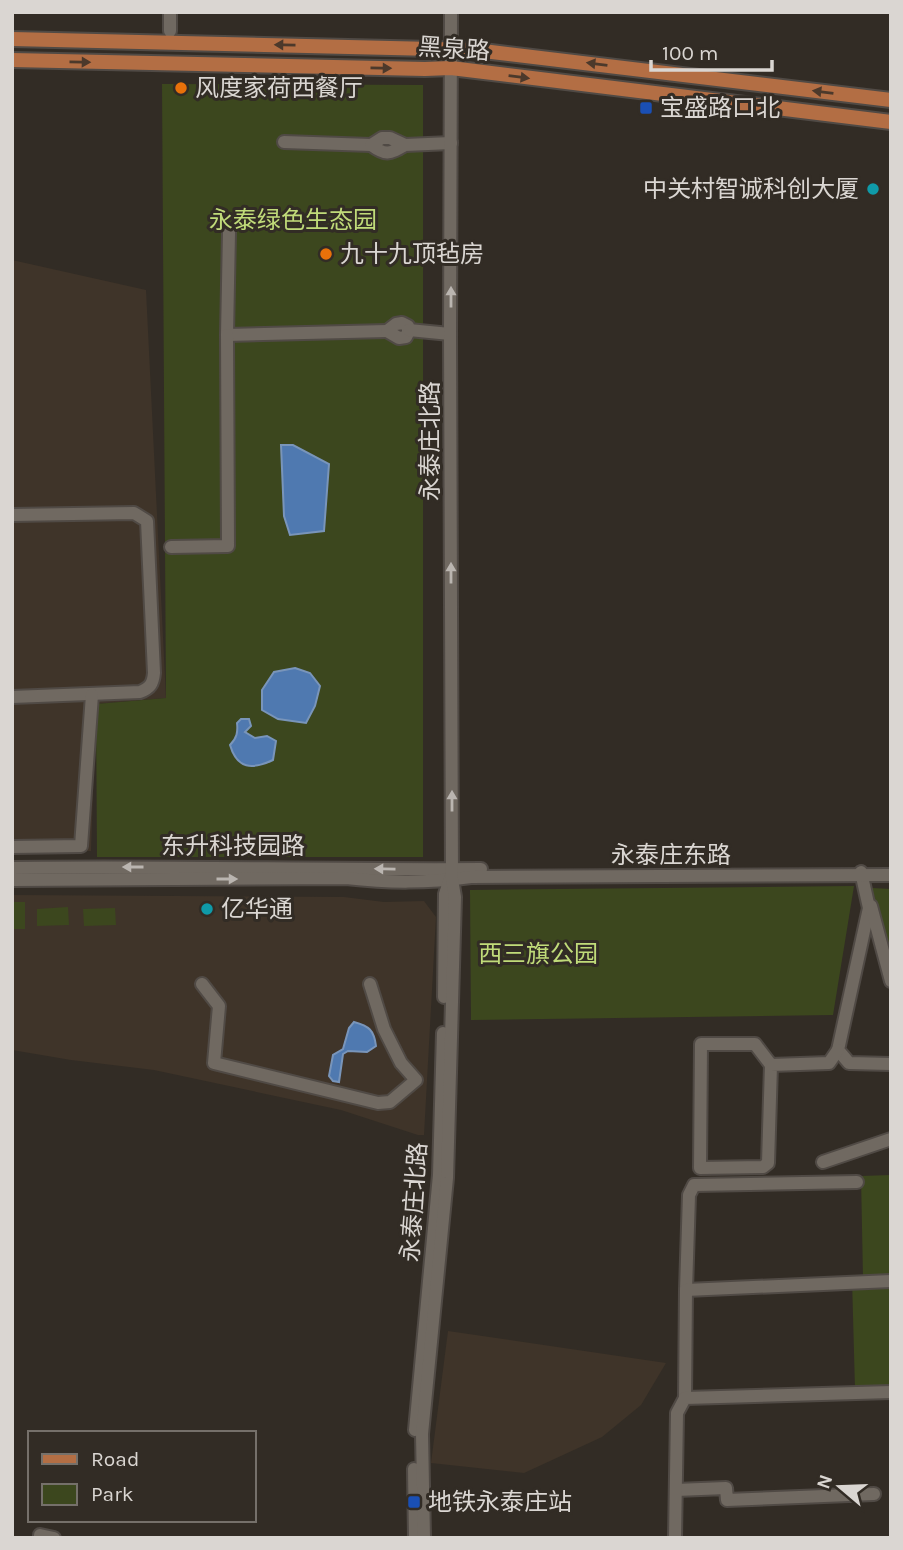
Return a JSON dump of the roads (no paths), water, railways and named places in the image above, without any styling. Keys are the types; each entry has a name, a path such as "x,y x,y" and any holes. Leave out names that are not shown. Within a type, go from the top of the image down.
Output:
{"main road":[{"name":"黑泉路","path":"12,39 451,48 891,100"},
{"name":"黑泉路","path":"12,60 451,68 891,122"}],"street":[{"path":"170,12 170,31"},
{"name":"永泰庄北路","path":"424,1538 422,1434 448,1170 455,897 452,876 451,12"},
{"path":"285,142 371,145 382,138 390,138 405,145 451,143"},
{"path":"170,547 228,546 229,232"},
{"path":"227,335 387,331 402,323 408,326 409,330 450,334"},
{"path":"12,514 134,513 147,522 153,682 148,689 140,692 12,697"},
{"path":"12,847 81,846 92,695"},
{"name":"东升科技园路","path":"12,868 243,867 452,876"},
{"name":"永泰庄东路","path":"452,876 891,868"},
{"path":"771,1065 829,1063 838,1050 869,908 861,872 891,981"},
{"name":"永泰庄东路","path":"452,876 891,875"},
{"name":"永泰庄北路","path":"415,1538 416,1412 439,1175 445,894 452,876"},
{"name":"东升科技园路","path":"12,880 346,878 384,883 433,882 452,876"},
{"path":"202,984 219,1006 214,1063 378,1103 390,1102 416,1080 401,1063 384,1030 370,984"},
{"path":"701,1044 755,1044 771,1065 768,1163 763,1167 699,1168 701,1044"},
{"path":"838,1050 849,1063 891,1064"},
{"path":"822,1162 891,1139"},
{"path":"675,1538 677,1413 685,1398 689,1195 694,1185 857,1182"},
{"path":"686,1290 891,1281"},
{"path":"685,1398 891,1392"},
{"path":"676,1490 726,1488 727,1500 874,1494"},
{"path":"40,1538 40,1535 52,1538"}],"water":[{"path":"281,445 293,445 329,464 324,531 290,535 284,516"},
{"path":"295,668 310,673 320,686 315,706 306,723 278,719 262,710 262,690 274,672"},
{"path":"241,719 249,719 251,726 245,732 255,738 267,736 276,741 273,760 252,766 237,759 230,745 236,737 237,723"},
{"path":"354,1022 370,1030 376,1046 367,1052 348,1051 343,1054 339,1082 333,1081 329,1076 333,1055 343,1049 349,1028"}],"place":[{"name":"风度家荷西餐厅","path":"181,88"},
{"name":"宝盛路口北","path":"646,108"},
{"name":"中关村智诚科创大厦","path":"873,189"},
{"name":"九十九顶毡房","path":"326,254"},
{"name":"亿华通","path":"207,909"},
{"name":"地铁永泰庄站","path":"414,1502"}],"park label":[{"name":"永泰绿色生态园","path":"293,220"},
{"name":"西三旗公园","path":"538,954"}]}
